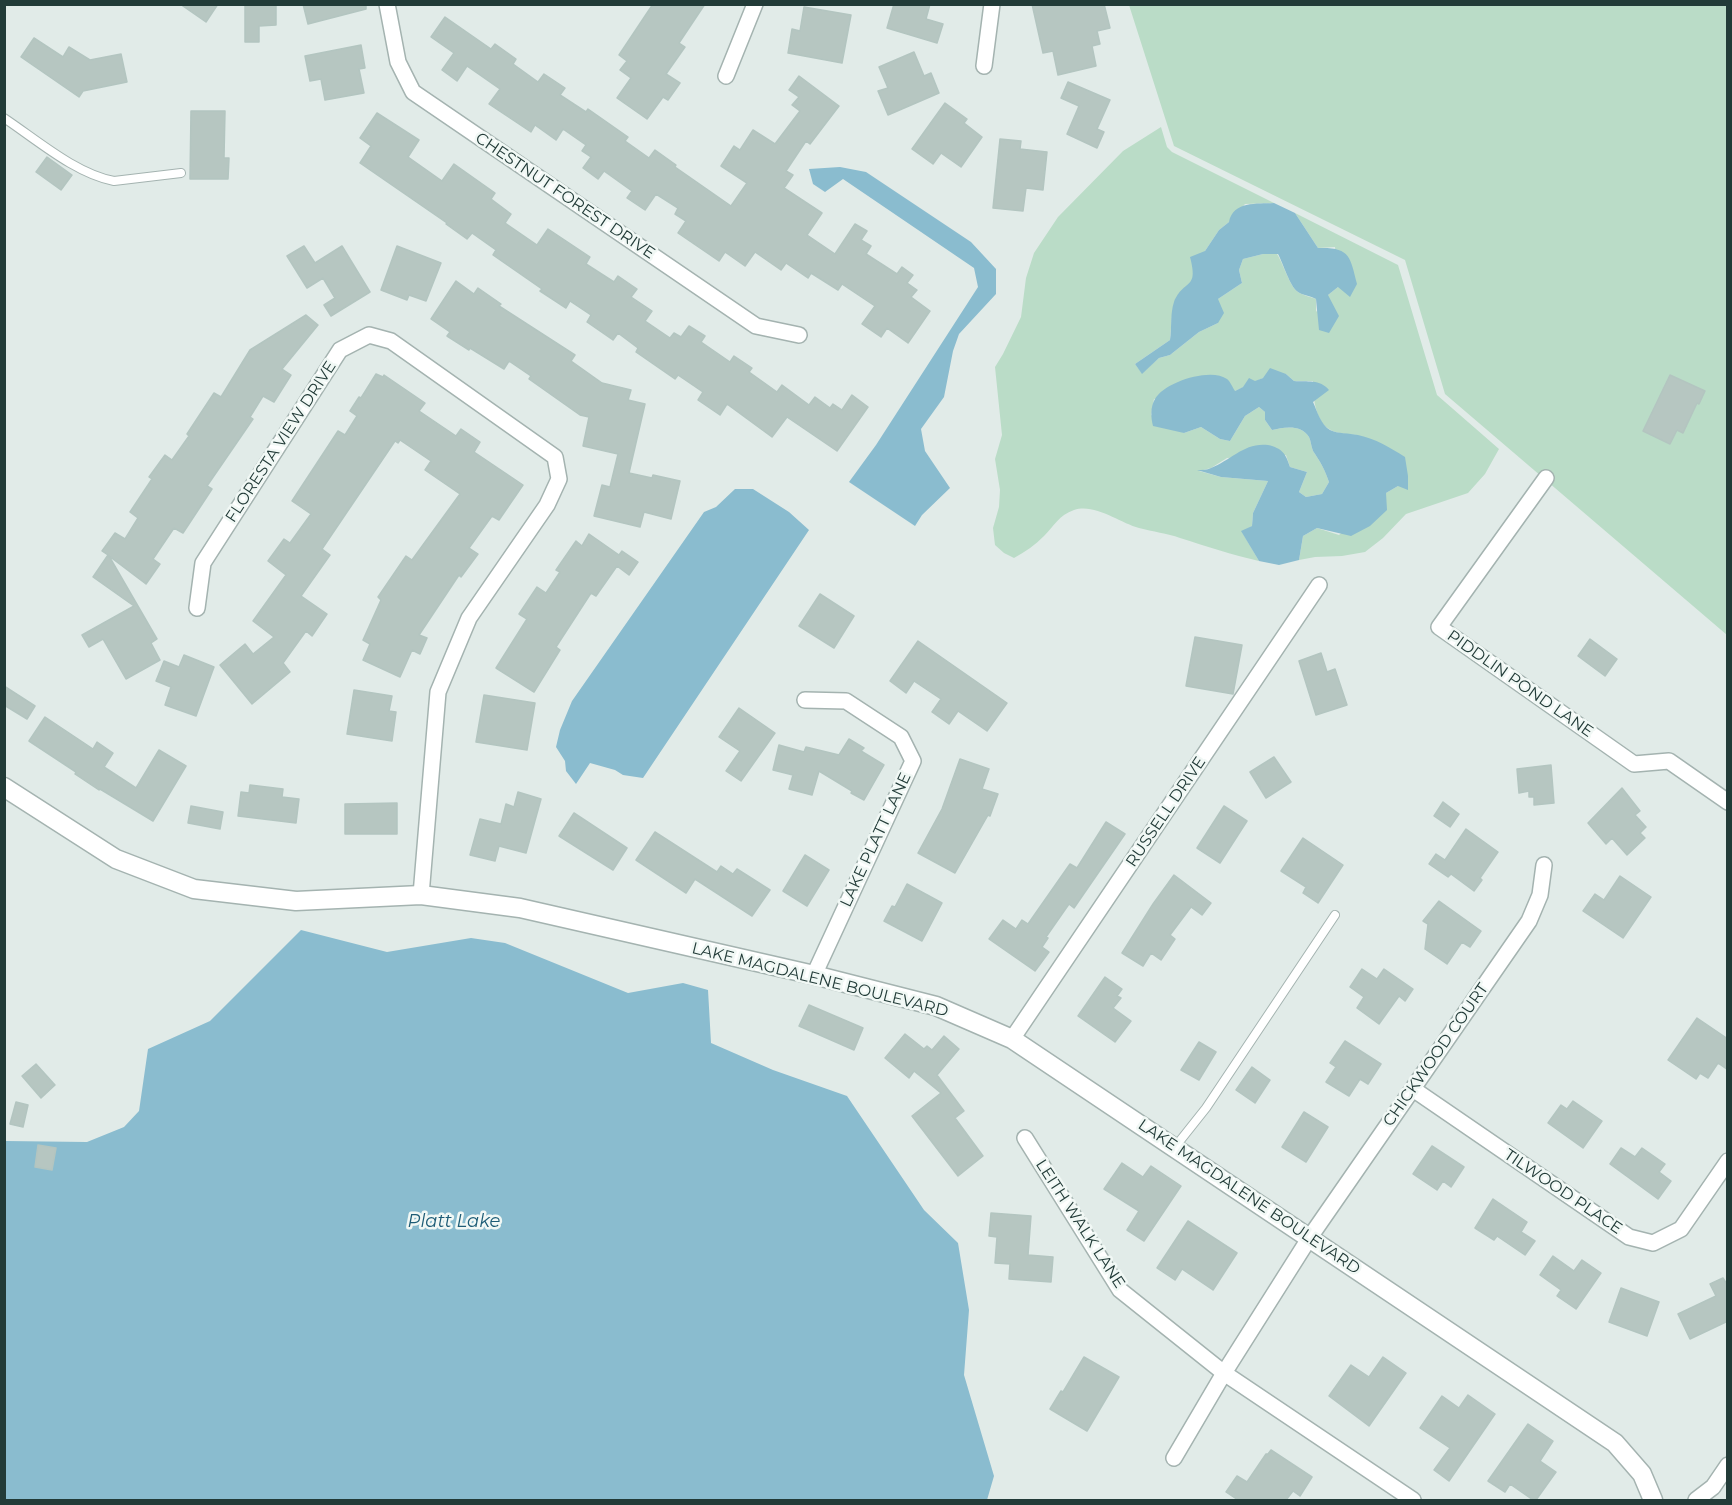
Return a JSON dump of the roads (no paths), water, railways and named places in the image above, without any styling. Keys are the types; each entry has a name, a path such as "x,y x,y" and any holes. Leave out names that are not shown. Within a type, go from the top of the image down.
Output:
{"street":[{"name":"CHESTNUT FOREST DRIVE","path":"387,4 398,62 413,92 756,326 799,335"},
{"path":"726,76 755,4"},
{"path":"984,66 992,4"},
{"name":"FLORESTA VIEW DRIVE","path":"197,608 203,563 340,350 369,335 392,341 555,457 559,479 547,505 469,618 438,692 421,895"},
{"name":"PIDDLIN POND LANE","path":"1546,478 1439,627 1634,764 1669,761 1728,802"},
{"name":"RUSSELL DRIVE","path":"1012,1039 1319,585"},
{"name":"LAKE PLATT LANE","path":"805,700 846,701 901,737 913,761 814,975"},
{"name":"LAKE MAGDALENE BOULEVARD","path":"4,787 116,859 194,889 296,901 421,895 520,908 814,975 936,1006 1012,1039 1615,1443 1642,1474 1653,1500"},
{"name":"CHICKWOOD COURT","path":"1310,1237 1529,921 1539,896 1544,866"},
{"name":"TILWOOD PLACE","path":"1413,1089 1629,1237 1653,1243 1681,1229 1728,1161"},
{"name":"LEITH WALK LANE","path":"1025,1138 1120,1290 1224,1374 1413,1500"},
{"path":"1174,1458 1310,1237"},
{"path":"1696,1500 1713,1487 1728,1465"}],"lane":[{"path":"4,118 73,164 104,179 114,181 181,173"},
{"path":"1175,1147 1206,1108 1335,915"}],"water":[{"path":"840,167 866,172 971,242 996,269 996,294 959,334 953,351 944,397 921,429 925,451 950,488 922,515 915,526 849,482 876,445 978,287 974,268 843,179 825,192 813,184 809,169"},
{"path":"1274,203 1295,213 1318,248 1337,249 1347,255 1350,260 1357,284 1350,297 1338,287 1328,295 1339,316 1329,333 1319,330 1316,299 1295,289 1278,254 1263,254 1243,259 1239,270 1242,283 1218,299 1224,313 1218,323 1199,332 1170,355 1159,358 1142,374 1135,364 1170,340 1174,302 1192,280 1190,257 1205,251 1219,230 1229,222 1235,210 1247,205"},
{"path":"1270,368 1286,374 1294,381 1313,382 1325,386 1329,390 1313,402 1324,425 1333,431 1371,439 1399,453 1405,457 1408,476 1408,490 1398,486 1386,493 1387,510 1370,526 1351,536 1317,528 1303,536 1299,560 1279,565 1259,561 1241,531 1252,526 1253,513 1268,481 1221,477 1197,470 1206,470 1218,465 1252,446 1268,445 1283,452 1290,467 1307,472 1299,492 1306,497 1322,494 1329,482 1306,433 1297,428 1272,430 1265,420 1265,412 1259,407 1245,416 1230,441 1220,439 1201,427 1184,433 1153,426 1151,416 1155,399 1168,387 1178,382 1200,376 1220,376 1228,380 1235,391 1243,387 1249,378 1255,381 1263,378"},
{"path":"735,489 753,489 789,512 809,530 643,778 623,775 615,770 590,763 576,784 566,771 565,761 556,747 560,730 572,701 704,512 716,507"},
{"name":"Platt Lake","path":"301,930 387,952 471,938 505,943 628,993 683,983 708,990 711,1043 773,1070 847,1096 924,1210 958,1243 969,1310 964,1375 994,1476 987,1500 5,1500 5,1141 87,1142 124,1127 139,1111 148,1049 210,1021"}]}
